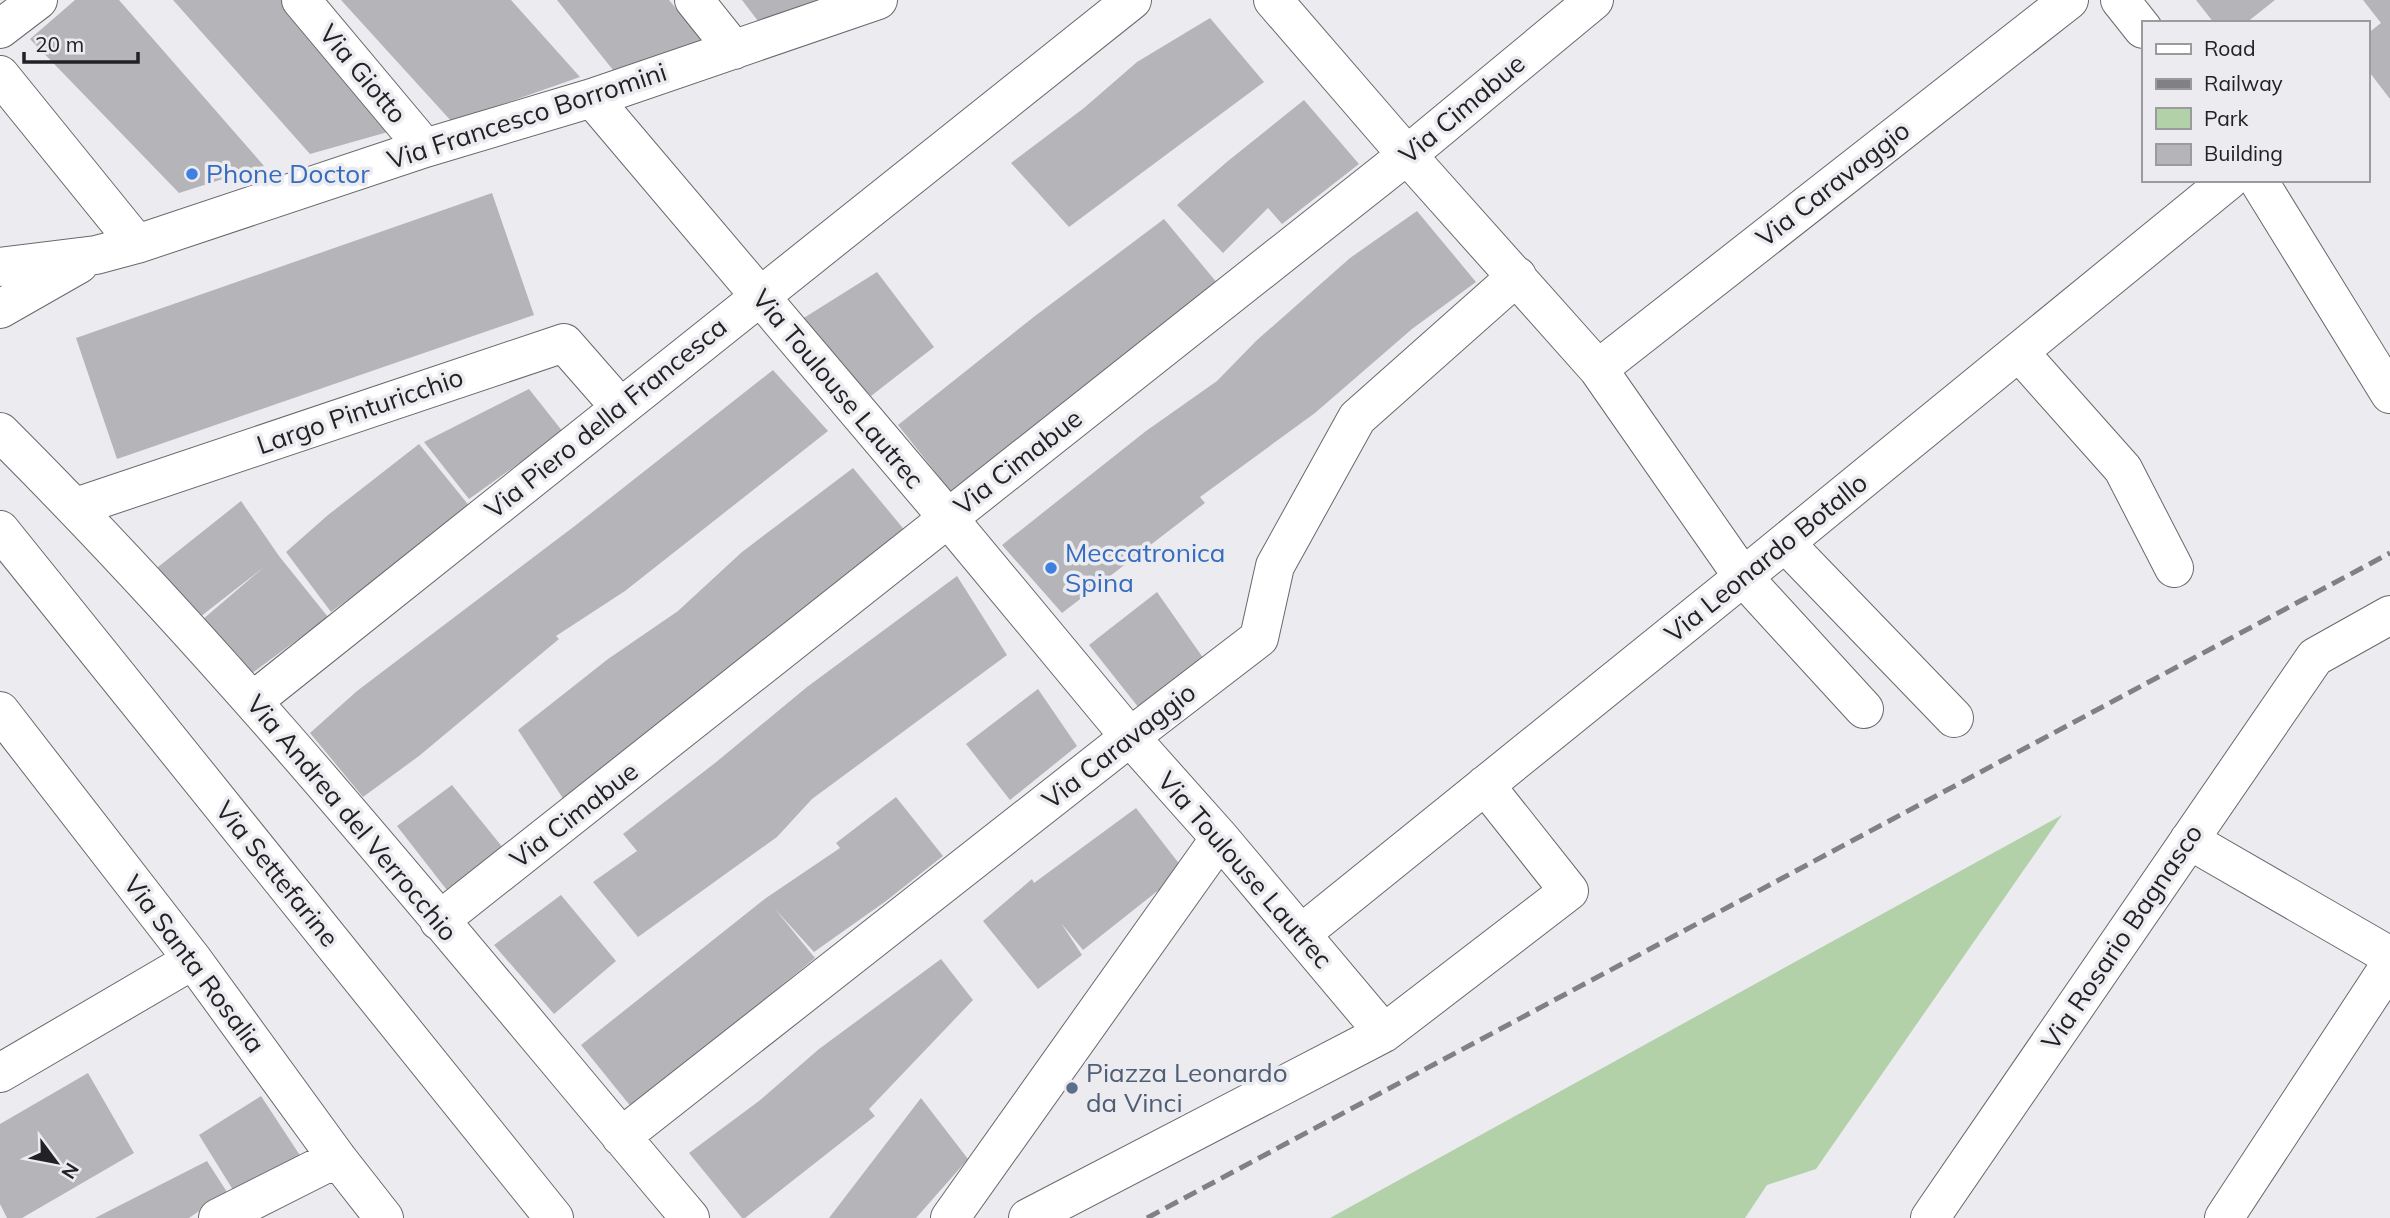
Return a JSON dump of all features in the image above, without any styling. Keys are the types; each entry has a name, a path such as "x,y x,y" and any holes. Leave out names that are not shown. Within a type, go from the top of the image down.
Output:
{"street":[{"path":"0,29 38,0"},
{"name":"Via Giotto","path":"301,0 425,148"},
{"path":"694,0 734,50"},
{"name":"Via Francesco Borromini","path":"96,254 137,244 425,148 592,98 878,0"},
{"name":"Via Piero della Francesca","path":"253,701 1132,0"},
{"path":"1273,0 1598,369 1743,577 1864,709"},
{"name":"Via Cimabue","path":"439,921 1407,155 1594,0"},
{"name":"Via Caravaggio","path":"1598,369 2069,0"},
{"path":"2120,0 2142,28"},
{"path":"0,75 137,244"},
{"name":"Via Toulouse Lautrec","path":"592,98 1130,737 1220,838 1384,1033"},
{"name":"Via Leonardo Botallo","path":"1301,934 2227,182"},
{"path":"2259,182 2390,394"},
{"path":"0,267 96,254"},
{"path":"0,309 96,254"},
{"name":"Via Caravaggio","path":"621,1137 1259,638 1275,566 1357,418 1517,276"},
{"name":"Largo Pinturicchio","path":"76,508 564,343 620,407"},
{"path":"2019,352 2123,468 2175,568"},
{"name":"Via Andrea del Verrocchio","path":"0,432 76,508 253,701 690,1218"},
{"name":"Via Settefarine","path":"0,530 554,1218"},
{"path":"1785,543 1954,718"},
{"name":"Via Rosario Bagnasco","path":"1930,1218 2315,657 2390,615"},
{"name":"Via Santa Rosalia","path":"0,711 193,960 384,1218"},
{"path":"1028,1218 1384,1033 1569,891 1486,785"},
{"path":"950,1218 1220,838"},
{"path":"2189,840 2390,956"},
{"path":"0,1073 193,960"},
{"path":"2224,1218 2390,965"},
{"path":"218,1218 337,1158"}],"green space":[{"path":"2062,815 1816,1169 1767,1185 1745,1218 1330,1218"}],"building":[{"path":"75,0 119,0 264,166 179,193 30,39"},
{"path":"173,0 281,0 395,130 310,154"},
{"path":"341,0 511,0 580,77 452,122"},
{"path":"557,0 669,0 703,41 613,70"},
{"path":"742,0 820,0 761,25"},
{"path":"2196,0 2275,0 2249,21 2212,21"},
{"path":"2363,0 2390,0 2390,99 2369,72 2369,32 2381,23"},
{"path":"1210,18 1264,82 1069,227 1011,163 1084,108 1137,62"},
{"path":"1304,100 1359,164 1282,224 1268,208 1223,253 1177,205"},
{"path":"492,193 534,315 117,459 76,338"},
{"path":"1417,211 1476,282 1412,329 1315,413 1200,497 1205,503 1062,613 1002,545 1146,431 1217,381 1256,341 1350,258"},
{"path":"1164,219 1218,284 952,493 898,425 1035,316"},
{"path":"877,272 934,347 871,396 799,321"},
{"path":"773,370 828,431 625,591 556,636 559,639 419,756 363,797 310,733 357,691 576,525"},
{"path":"529,389 563,432 469,499 424,442"},
{"path":"419,444 471,508 331,612 286,552 328,515"},
{"path":"853,468 907,533 564,800 518,730 608,659 678,611 742,552"},
{"path":"241,501 279,556 328,617 251,674 202,620 264,567 200,617 153,571"},
{"path":"957,576 1007,655 812,799 777,837 638,937 593,882 637,851 623,834 807,687"},
{"path":"1157,592 1206,662 1139,708 1089,645"},
{"path":"1038,689 1077,746 1010,800 966,744"},
{"path":"452,785 504,849 450,894 397,826"},
{"path":"896,797 943,856 814,952 775,909 815,958 632,1108 581,1045 766,898 840,848 836,843"},
{"path":"1136,808 1184,870 1083,950 1061,923 1082,955 1038,989 983,921 1032,879 1034,883"},
{"path":"561,895 616,961 554,1014 494,945"},
{"path":"941,959 973,1000 869,1109 875,1116 742,1218 689,1153 759,1101 819,1049"},
{"path":"88,1073 134,1153 22,1218 7,1218 0,1204 0,1124"},
{"path":"261,1096 301,1157 238,1198 199,1135"},
{"path":"921,1098 968,1159 916,1218 829,1218"},
{"path":"207,1161 227,1192 189,1218 95,1218"}],"railway":[{"path":"1147,1218 2390,553"}],"place":[{"name":"Phone Doctor","path":"192,174"},
{"name":"Meccatronica Spina","path":"1051,568"},
{"name":"Piazza Leonardo da Vinci","path":"1072,1088"}]}
